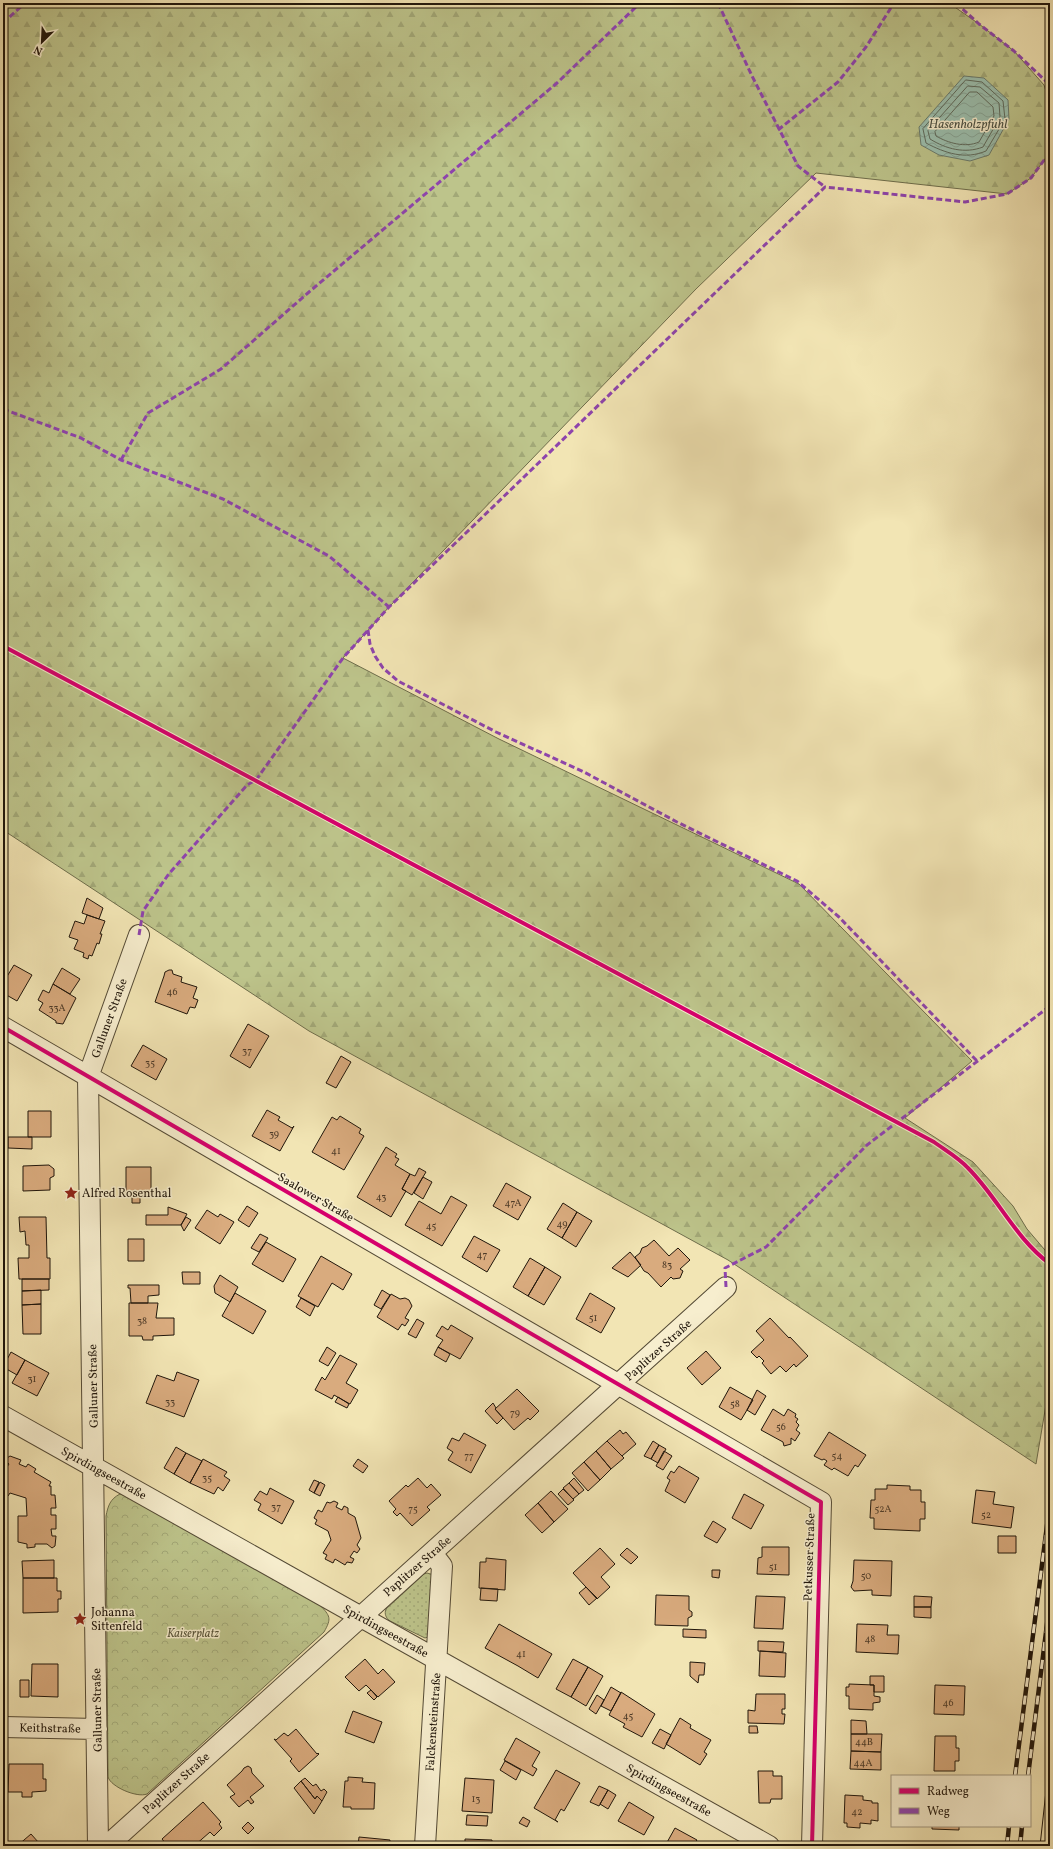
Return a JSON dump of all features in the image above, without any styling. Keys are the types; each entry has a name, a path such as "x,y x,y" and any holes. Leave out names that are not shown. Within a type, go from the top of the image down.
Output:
{"street":[{"name":"Galluner Straße","path":"98,1846 88,1077 139,935"},
{"name":"Saalower Straße","path":"3,1027 619,1385"},
{"name":"Paplitzer Straße","path":"107,1846 726,1287"},
{"name":"Petkusser Straße","path":"619,1385 821,1502 812,1846"},
{"name":"Spirdingseestraße","path":"3,1416 770,1846"},
{"name":"Falckensteinstraße","path":"425,1846 438,1660 442,1566 432,1554"},
{"name":"Keithstraße","path":"3,1727 97,1729"}],"green space":[{"path":"3,3 949,3 1014,51 1044,85 1050,104 1050,152 1031,178 1007,194 816,173 696,289 389,607 343,658 499,739 799,884 972,1061 905,1118 973,1162 1013,1206 1027,1229 1050,1256 1050,1381 1036,1464 728,1260 309,1031 3,830"},
{"name":"Kaiserplatz","path":"120,1494 127,1496 320,1605 329,1617 324,1632 147,1794 143,1795 131,1793 119,1788 110,1781 108,1777 106,1516 110,1503"},
{"path":"427,1573 434,1575 428,1637 425,1638 390,1621 386,1617 385,1613 386,1609 424,1574"}],"water":[{"name":"Hasenholzpfuhl","path":"964,76 984,78 1008,100 1009,119 989,155 970,161 939,155 921,145 919,127"}],"building":[{"path":"87,898 103,908 99,919 82,913"},
{"path":"87,915 105,921 100,934 102,934 99,944 97,943 92,956 89,955 88,959 83,957 84,953 74,949 78,940 69,937 75,921 84,924"},
{"path":"14,965 32,975 17,1001 3,993 3,983"},
{"path":"62,968 80,979 70,994 53,984"},
{"path":"172,970 173,974 182,977 181,982 197,987 193,998 198,1000 195,1008 190,1007 187,1014 155,1002 165,972"},
{"path":"53,984 76,998 63,1024 56,1023 56,1021 39,1010 43,1003 38,1000 43,990 49,993"},
{"path":"248,1024 269,1036 250,1068 230,1056"},
{"path":"143,1045 167,1059 156,1080 131,1066"},
{"path":"341,1056 351,1062 336,1088 326,1083"},
{"path":"267,1110 280,1117 278,1120 292,1128 294,1126 280,1151 252,1136"},
{"path":"28,1111 51,1111 51,1137 28,1137"},
{"path":"340,1116 361,1129 359,1133 364,1136 344,1170 312,1152 332,1117 337,1120"},
{"path":"8,1137 32,1137 32,1149 8,1148"},
{"path":"386,1147 397,1154 395,1157 399,1159 395,1165 410,1174 402,1189 406,1191 391,1217 357,1197"},
{"path":"49,1165 54,1169 54,1176 50,1178 50,1190 23,1191 23,1166"},
{"path":"126,1167 151,1167 151,1196 140,1197 140,1203 132,1203 132,1197 126,1197"},
{"path":"419,1168 426,1172 412,1195 402,1189 410,1174 415,1176"},
{"path":"423,1177 432,1182 423,1199 414,1193"},
{"path":"506,1183 531,1197 518,1220 493,1206"},
{"path":"451,1196 467,1205 442,1246 405,1225 419,1201 441,1214"},
{"path":"563,1203 577,1212 562,1238 547,1229"},
{"path":"247,1206 258,1213 249,1227 238,1220"},
{"path":"168,1207 187,1214 181,1225 146,1225 146,1215 168,1215"},
{"path":"207,1210 218,1217 220,1214 234,1222 220,1244 195,1228"},
{"path":"577,1212 592,1221 576,1247 562,1238"},
{"path":"19,1217 46,1217 47,1258 50,1258 50,1279 19,1279 18,1258 29,1258 29,1245 26,1245 25,1231 20,1232"},
{"path":"186,1217 191,1220 184,1231 181,1225"},
{"path":"260,1234 268,1238 259,1252 251,1248"},
{"path":"474,1236 500,1250 487,1272 462,1257"},
{"path":"128,1239 144,1239 144,1261 128,1261"},
{"path":"654,1240 669,1256 678,1248 690,1260 680,1269 683,1271 680,1278 673,1279 671,1277 661,1287 648,1273 644,1271 635,1257 640,1253 642,1248"},
{"path":"266,1242 296,1259 283,1282 252,1264"},
{"path":"630,1252 641,1265 628,1277 612,1268"},
{"path":"321,1256 352,1274 343,1290 332,1283 318,1307 298,1296"},
{"path":"530,1258 545,1267 528,1296 513,1287"},
{"path":"545,1267 561,1277 544,1305 528,1296"},
{"path":"182,1272 200,1272 200,1284 183,1284"},
{"path":"220,1275 238,1287 230,1302 215,1293 214,1286"},
{"path":"22,1279 49,1279 49,1290 22,1291"},
{"path":"128,1285 159,1285 159,1295 148,1296 148,1303 131,1303 130,1288 128,1288"},
{"path":"41,1290 41,1304 22,1305 22,1291"},
{"path":"382,1290 390,1295 381,1309 374,1305"},
{"path":"235,1293 266,1311 253,1334 222,1316"},
{"path":"590,1293 615,1308 601,1333 576,1319"},
{"path":"391,1294 400,1299 405,1298 409,1300 412,1306 405,1318 409,1320 405,1326 402,1324 398,1330 377,1317"},
{"path":"301,1298 315,1306 310,1316 296,1307"},
{"path":"129,1303 158,1303 156,1318 174,1318 174,1335 153,1336 153,1340 143,1340 142,1336 129,1336"},
{"path":"41,1304 41,1334 23,1334 22,1305"},
{"path":"770,1318 808,1356 796,1367 794,1364 786,1372 780,1366 771,1374 762,1363 764,1361 759,1356 757,1358 751,1352 764,1340 756,1331"},
{"path":"417,1319 424,1323 416,1338 408,1334"},
{"path":"451,1325 473,1338 460,1359 438,1347 443,1340 436,1336 442,1326 448,1330"},
{"path":"327,1347 336,1353 328,1366 319,1361"},
{"path":"438,1347 450,1354 446,1362 434,1355"},
{"path":"706,1351 721,1368 702,1385 687,1368"},
{"path":"11,1352 25,1360 17,1375 3,1367"},
{"path":"340,1355 357,1364 346,1383 358,1390 350,1404 334,1395 332,1399 315,1390 322,1377 325,1380"},
{"path":"25,1360 49,1373 37,1396 12,1383"},
{"path":"177,1372 199,1380 184,1417 146,1403 157,1375 174,1381"},
{"path":"730,1387 753,1400 741,1420 719,1407"},
{"path":"517,1389 539,1411 530,1420 528,1418 514,1430 495,1409"},
{"path":"757,1390 766,1396 755,1415 747,1410"},
{"path":"338,1397 349,1404 347,1408 335,1402"},
{"path":"493,1403 496,1408 495,1409 503,1418 497,1424 485,1411"},
{"path":"773,1409 784,1416 788,1409 796,1414 795,1417 798,1419 796,1422 799,1425 796,1430 800,1433 795,1441 791,1438 791,1444 784,1446 783,1442 761,1430"},
{"path":"620,1430 623,1434 626,1432 636,1444 622,1456 607,1441"},
{"path":"829,1432 866,1455 858,1467 855,1465 848,1476 834,1468 832,1470 824,1465 827,1461 814,1456"},
{"path":"464,1433 486,1445 471,1473 448,1460 453,1452 447,1448 452,1438 459,1441"},
{"path":"607,1441 624,1458 611,1469 596,1451"},
{"path":"653,1441 659,1445 651,1459 644,1456"},
{"path":"659,1445 666,1449 658,1463 651,1459"},
{"path":"176,1447 186,1453 174,1474 164,1468"},
{"path":"596,1451 611,1469 600,1480 584,1462"},
{"path":"664,1451 672,1456 663,1470 656,1466"},
{"path":"186,1453 202,1461 190,1483 174,1474"},
{"path":"10,1456 21,1460 19,1464 26,1467 28,1464 36,1469 34,1472 51,1482 49,1486 51,1486 51,1495 55,1495 56,1508 51,1508 51,1515 56,1515 56,1529 51,1529 52,1536 56,1536 55,1546 52,1548 47,1544 35,1544 35,1547 27,1548 27,1544 18,1542 18,1516 27,1516 26,1498 10,1493 8,1496 3,1493 3,1465 7,1467 9,1464 7,1462 7,1458"},
{"path":"203,1459 227,1472 224,1476 230,1480 223,1491 218,1487 214,1494 190,1483"},
{"path":"358,1459 368,1466 363,1473 353,1466"},
{"path":"584,1462 600,1480 588,1491 572,1473"},
{"path":"679,1466 699,1478 685,1503 665,1491 670,1480 667,1478 671,1471 674,1473"},
{"path":"418,1478 427,1488 431,1484 441,1495 427,1507 430,1510 412,1526 400,1513 397,1516 393,1512 396,1509 389,1501 406,1485 408,1487"},
{"path":"574,1478 584,1490 579,1494 569,1483"},
{"path":"314,1480 319,1482 314,1493 309,1490"},
{"path":"320,1482 325,1485 320,1496 314,1493"},
{"path":"569,1483 579,1494 573,1499 563,1488"},
{"path":"887,1485 910,1486 910,1490 921,1490 921,1502 925,1502 925,1519 920,1519 920,1531 874,1529 874,1518 870,1518 871,1500 875,1500 875,1489 887,1489"},
{"path":"270,1488 294,1501 282,1524 258,1510 261,1504 254,1500 260,1491 267,1495"},
{"path":"563,1489 574,1500 568,1505 558,1494"},
{"path":"976,1490 995,1492 993,1504 1014,1507 1011,1528 972,1523"},
{"path":"551,1491 568,1509 554,1522 538,1503"},
{"path":"744,1494 764,1505 751,1529 732,1518"},
{"path":"334,1501 338,1503 336,1507 342,1510 344,1506 348,1508 348,1513 355,1517 361,1538 357,1545 360,1549 357,1553 354,1551 350,1557 354,1559 352,1563 347,1562 345,1565 335,1559 333,1563 325,1559 327,1555 323,1553 331,1540 328,1531 315,1524 317,1520 314,1518 318,1510 322,1512 327,1502 330,1503"},
{"path":"538,1503 554,1522 542,1533 525,1515"},
{"path":"713,1521 726,1529 717,1543 704,1536"},
{"path":"998,1536 1016,1536 1016,1553 998,1553"},
{"path":"762,1547 789,1547 789,1575 757,1574 758,1558 762,1557"},
{"path":"600,1548 615,1564 601,1577 610,1587 597,1599 573,1573"},
{"path":"627,1548 638,1557 631,1564 620,1555"},
{"path":"486,1558 506,1560 505,1590 479,1588 480,1562 486,1562"},
{"path":"54,1560 54,1578 23,1578 22,1561"},
{"path":"854,1560 892,1561 891,1596 872,1595 872,1590 854,1591 851,1587 853,1581"},
{"path":"712,1570 720,1570 719,1578 712,1577"},
{"path":"23,1578 57,1578 57,1591 61,1591 61,1599 58,1599 58,1612 23,1613"},
{"path":"586,1587 597,1598 589,1605 579,1593"},
{"path":"481,1588 498,1589 497,1601 480,1600"},
{"path":"656,1595 689,1596 689,1610 692,1612 692,1616 688,1618 688,1626 655,1625"},
{"path":"756,1596 785,1597 783,1629 754,1628"},
{"path":"914,1596 932,1597 931,1607 914,1607"},
{"path":"914,1607 931,1607 931,1618 914,1617"},
{"path":"499,1624 552,1654 538,1678 485,1648"},
{"path":"857,1624 888,1625 887,1635 899,1635 898,1654 856,1652"},
{"path":"683,1629 706,1630 706,1638 683,1637"},
{"path":"758,1641 784,1642 783,1652 758,1651"},
{"path":"760,1651 786,1653 785,1677 759,1676"},
{"path":"365,1659 378,1674 383,1669 395,1682 378,1697 366,1685 359,1691 345,1677"},
{"path":"573,1659 588,1667 571,1697 556,1689"},
{"path":"690,1662 705,1663 704,1675 699,1675 698,1683 690,1676"},
{"path":"32,1664 58,1664 58,1697 31,1696"},
{"path":"588,1667 603,1676 586,1706 571,1697"},
{"path":"3,1671 7,1671 7,1696 3,1696"},
{"path":"870,1676 884,1676 884,1692 874,1692 874,1685 870,1685"},
{"path":"20,1680 29,1680 29,1697 20,1697"},
{"path":"849,1684 874,1685 874,1696 880,1697 880,1702 873,1703 873,1710 849,1709 849,1696 846,1696 846,1687 849,1687"},
{"path":"935,1685 965,1686 964,1715 934,1714"},
{"path":"611,1687 621,1693 611,1711 601,1706"},
{"path":"371,1690 377,1697 374,1700 367,1693"},
{"path":"621,1692 655,1714 642,1737 623,1727 625,1724 609,1715"},
{"path":"756,1694 785,1694 785,1709 782,1709 782,1714 785,1714 784,1724 748,1723 748,1710 755,1711"},
{"path":"597,1695 604,1700 596,1714 589,1709"},
{"path":"353,1711 382,1722 374,1743 345,1732"},
{"path":"680,1718 691,1725 690,1728 711,1740 704,1752 707,1754 700,1765 666,1744"},
{"path":"851,1720 866,1721 867,1734 851,1734"},
{"path":"749,1726 757,1726 758,1733 749,1733"},
{"path":"296,1729 317,1754 319,1754 299,1772 290,1761 292,1759 274,1739 276,1740 284,1733 288,1736"},
{"path":"660,1729 671,1735 664,1749 652,1743"},
{"path":"851,1734 882,1734 881,1752 851,1751"},
{"path":"935,1736 956,1736 956,1748 959,1748 959,1761 955,1761 955,1771 934,1771"},
{"path":"516,1738 540,1752 532,1766 537,1769 533,1776 504,1760"},
{"path":"851,1751 881,1752 881,1770 850,1769"},
{"path":"505,1761 521,1770 516,1780 500,1770"},
{"path":"9,1764 43,1764 43,1779 46,1779 46,1791 32,1792 32,1797 22,1797 22,1792 8,1792"},
{"path":"248,1766 251,1768 252,1773 264,1786 250,1797 254,1802 251,1804 248,1800 239,1807 230,1797 235,1794 227,1785 244,1768"},
{"path":"556,1770 580,1783 564,1811 561,1809 555,1820 558,1822 534,1808"},
{"path":"758,1771 773,1771 773,1776 782,1776 782,1799 771,1799 770,1803 759,1803"},
{"path":"348,1777 363,1778 362,1782 375,1783 374,1809 351,1809 351,1807 343,1807 345,1781 348,1781"},
{"path":"305,1778 313,1786 316,1784 321,1791 324,1789 327,1792 322,1801 317,1796 315,1799 301,1781"},
{"path":"465,1778 494,1780 492,1813 462,1811"},
{"path":"301,1781 315,1799 317,1796 322,1801 314,1814 294,1788"},
{"path":"599,1786 608,1790 599,1806 590,1802"},
{"path":"608,1790 616,1795 608,1809 600,1804"},
{"path":"845,1795 863,1796 863,1800 878,1803 878,1821 871,1820 871,1824 860,1823 860,1828 847,1827 847,1823 844,1823"},
{"path":"203,1802 221,1822 219,1824 222,1828 214,1836 210,1832 194,1846 170,1846 166,1844 162,1839"},
{"path":"629,1802 654,1817 644,1835 618,1821"},
{"path":"467,1815 488,1816 487,1826 466,1825"},
{"path":"523,1817 530,1821 527,1827 519,1823"},
{"path":"248,1822 254,1828 248,1834 242,1828"},
{"path":"932,1827 959,1827 959,1830 932,1829"},
{"path":"675,1828 697,1840 694,1844 698,1846 665,1846"},
{"path":"31,1834 44,1846 17,1846"},
{"path":"359,1837 390,1840 389,1846 358,1846"},
{"path":"465,1839 492,1840 492,1846 465,1846"}],"tram line":[{"path":"1040,1846 1050,1754"}],"railway":[{"path":"1015,1775 1050,1502"},
{"path":"1028,1775 1050,1600"},
{"path":"1007,1846 1009,1827"},
{"path":"1020,1846 1022,1827"}],"marked path":[{"path":"3,23 25,3"},
{"path":"121,460 148,413 221,369 309,292 557,83 640,3"},
{"path":"718,3 752,76 798,166 825,187"},
{"path":"778,130 838,82 866,47 894,3"},
{"path":"956,3 979,24 1014,51 1050,85"},
{"path":"139,935 143,911 168,875 247,785 256,780 343,658 389,607 825,187 965,202 1007,194 1031,178 1050,152"},
{"path":"3,409 81,438 121,460 223,499 329,556 389,607"},
{"path":"368,630 370,644 375,656 383,668 398,681 496,732 584,772 677,822 797,881 839,917 977,1061"},
{"path":"726,1287 725,1268 766,1247 867,1145 1050,1006"}],"cycle path":[{"path":"3,646 934,1142 956,1157 968,1168 989,1192 1027,1242 1050,1264"},
{"path":"3,1027 821,1502 812,1846"}],"place":[{"name":"Alfred Rosenthal","path":"71,1193"},
{"name":"Johanna Sittenfeld","path":"80,1619"}]}
